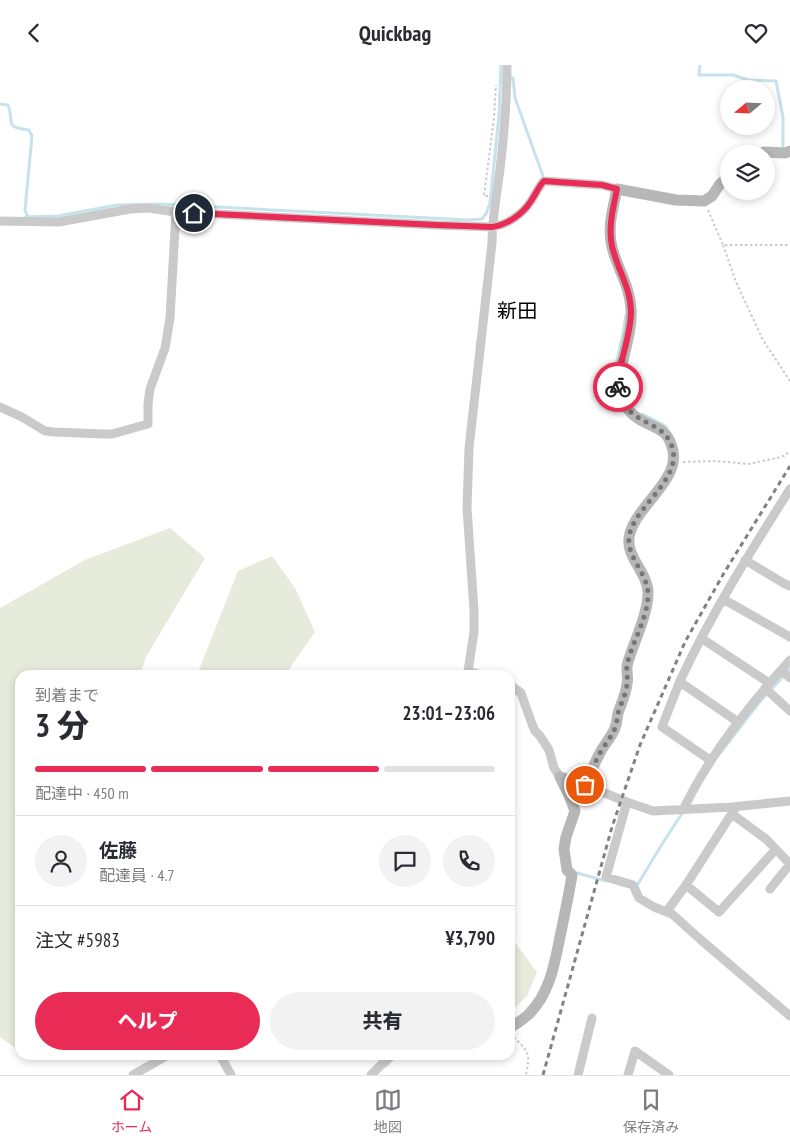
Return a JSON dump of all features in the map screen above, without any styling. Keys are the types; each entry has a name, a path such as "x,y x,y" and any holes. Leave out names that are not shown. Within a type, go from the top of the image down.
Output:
{"main road":[{"path":"775,153 790,151"},
{"path":"560,777 585,785 600,753 615,729 627,686 627,665 648,599 645,580 630,552 629,536 635,520 669,475 673,462 673,450 667,437 654,425 646,422 626,408 619,393 618,384 631,322 631,309 628,290 610,237 617,189 676,200 704,201 712,196 720,184"},
{"path":"515,1026 540,1000 553,971 572,875 567,870 564,849 575,811 560,777"}],"street":[{"path":"468,670 474,632 474,617 468,535 468,447 501,160 507,65"},
{"path":"0,221 28,223 58,222 130,209 148,208 492,227 500,226 518,215 531,201 537,188 544,181 602,185 617,189"},
{"path":"0,407 22,417 45,431 112,434 148,424 150,389 165,348 170,318 176,211"},
{"path":"710,760 662,727 680,681 701,638 745,560 790,489"},
{"path":"745,560 790,586"},
{"path":"723,599 790,637"},
{"path":"701,638 768,689 790,711"},
{"path":"683,810 710,760 738,722 768,689 785,674 790,660"},
{"path":"680,681 738,722"},
{"path":"515,689 521,693 535,731 540,735 549,750 554,767 560,777"},
{"path":"585,785 654,811 734,810 790,801"},
{"path":"627,802 606,877 633,885 639,897 654,907 668,909 701,940 790,1016"},
{"path":"734,810 790,864 770,889"},
{"path":"668,909 686,885 734,810"},
{"path":"686,885 719,912 776,849"},
{"path":"578,1075 592,1018"},
{"path":"628,1075 635,1051 669,1075"},
{"path":"133,1075 159,1060"},
{"path":"223,1060 231,1075"},
{"path":"371,1075 387,1060"}],"path":[{"path":"488,196 484,196 497,81"},
{"path":"704,201 724,245 736,282 763,340 790,381"},
{"path":"724,245 790,245"},
{"path":"678,462 716,461 749,464 784,456 790,451"},
{"path":"515,1036 527,1051 529,1058 526,1075"}],"green space":[{"path":"170,528 205,558 146,657 142,670 15,670 15,1048 0,1037 0,608 85,560"},
{"path":"272,556 295,588 315,632 288,670 199,670 238,571"},
{"path":"515,943 537,972 527,996 515,1008"}],"waterway":[{"path":"26,217 58,216 117,205 159,204 469,220 482,219 490,203 499,115 501,65"},
{"path":"700,65 699,75 733,75 748,80 776,81 783,117 783,148"},
{"path":"509,76 513,78 515,98 543,176"},
{"path":"0,104 8,105 13,126 29,130 32,136 25,210 28,217"},
{"path":"615,375 626,315"},
{"path":"642,414 667,428"},
{"path":"721,752 758,704 790,669"},
{"path":"636,887 681,815"},
{"path":"577,873 606,881"},
{"path":"386,1066 392,1060"}],"railway":[{"path":"543,1075 612,827 640,745 685,642 724,573 790,466"}],"way so far":[{"path":"585,785 600,753 615,729 628,681 627,665 648,599 645,580 630,552 629,536 635,520 669,475 673,462 673,450 667,437 654,425 639,419 626,408 618,387"}],"district":[{"name":"新田","path":"517,311"}],"route":[{"path":"194,213 492,227 509,222 518,215 527,207 537,188 544,181 602,185 617,189 610,237 630,296 631,309 631,322 619,374 618,387"}]}
